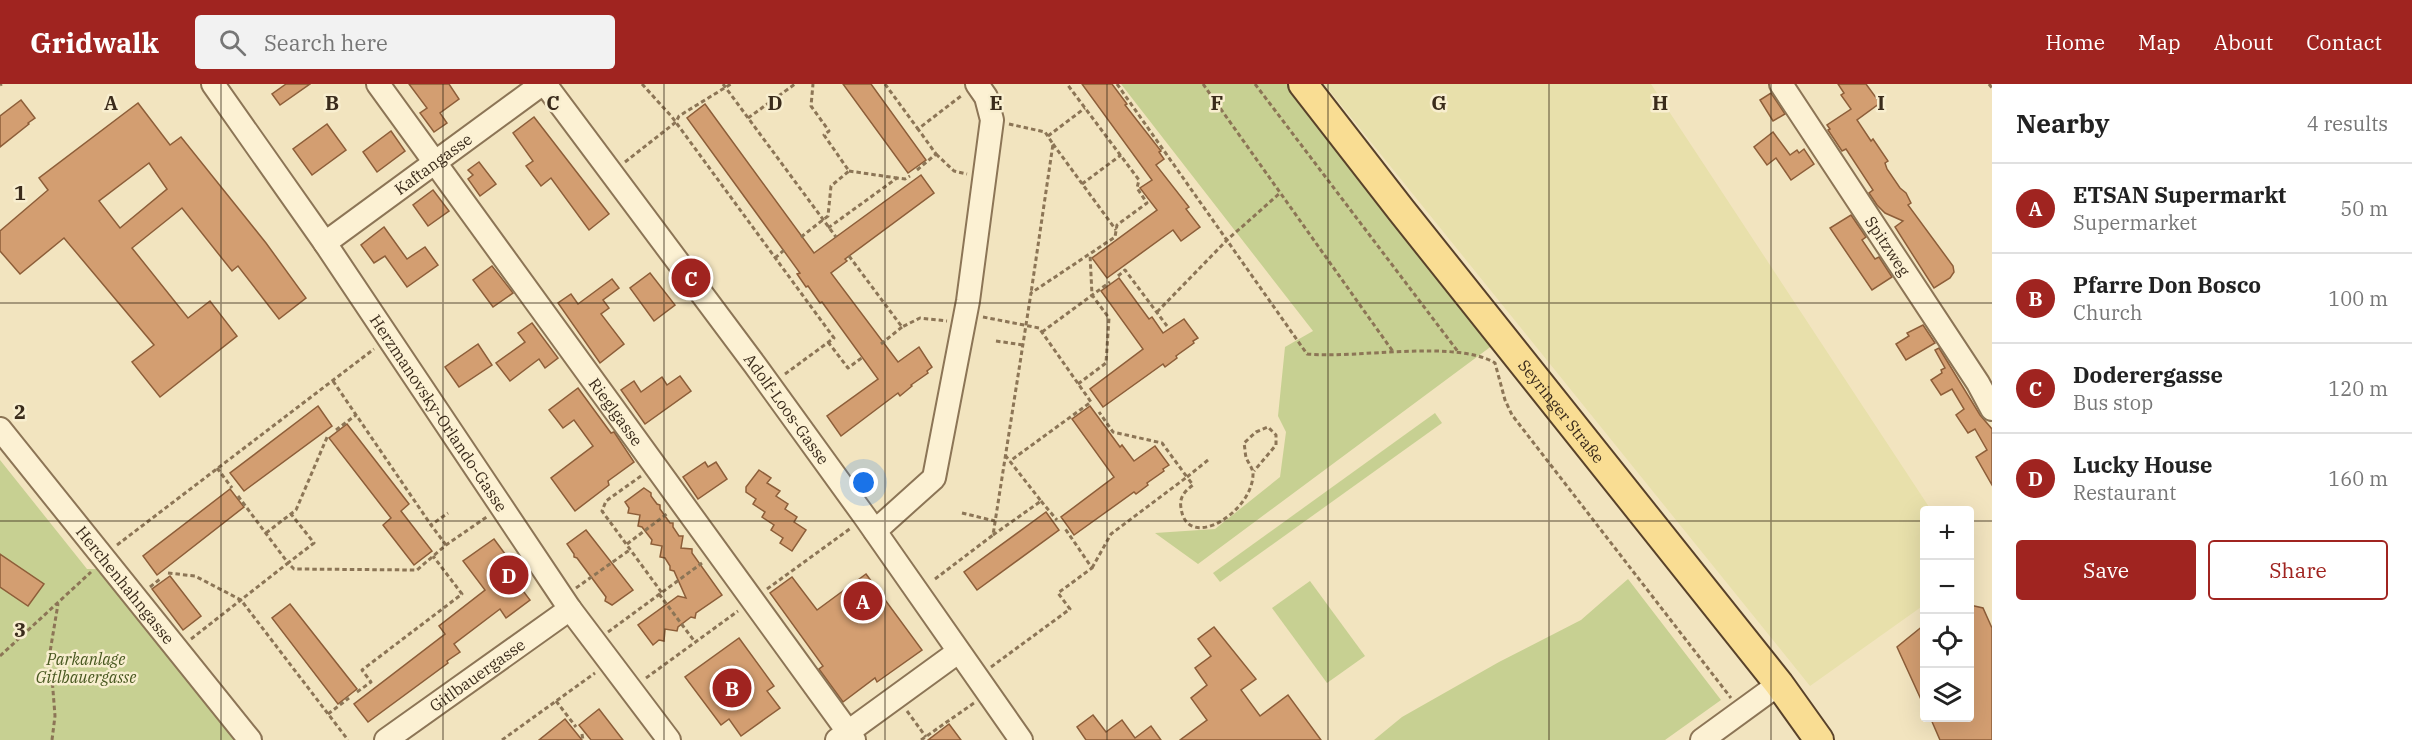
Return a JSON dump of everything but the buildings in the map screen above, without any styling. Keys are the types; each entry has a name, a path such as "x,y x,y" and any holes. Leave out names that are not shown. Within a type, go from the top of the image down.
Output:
{"main road":[{"name":"Seyringer Straße","path":"1303,84 1779,684 1819,740"}],"street":[{"name":"Herzmanovsky-Orlando-Gasse","path":"213,84 325,243 566,604 669,740"},
{"name":"Rieglgasse","path":"378,84 717,552 846,737"},
{"name":"Kaftangasse","path":"325,243 543,84"},
{"name":"Adolf-Loos-Gasse","path":"543,84 769,385 875,531 1021,740"},
{"name":"Spitzweg","path":"1781,84 1978,383 1992,409"},
{"path":"875,531 934,478 968,301 992,120 986,97 969,90"},
{"name":"Herchenhahngasse","path":"0,429 250,740"},
{"name":"Gitlbauergasse","path":"386,740 566,604"},
{"path":"846,737 958,652"},
{"path":"1702,740 1779,684"}],"path":[{"path":"642,84 676,122 834,338 769,385"},
{"path":"723,84 836,237"},
{"path":"611,172 676,122 679,116 731,84"},
{"path":"747,118 795,84"},
{"path":"813,84 811,106 829,131 824,135 849,171 905,179 910,176"},
{"path":"885,84 936,154 954,171 968,174"},
{"path":"1031,293 1115,237 1117,225 1147,203 1137,188 1139,180 1067,84"},
{"path":"1117,84 1307,354 1332,357 1424,351 1484,356 1495,363 1505,400 1512,415 1741,711"},
{"path":"1203,84 1394,352"},
{"path":"1255,84 1460,354"},
{"path":"1989,84 1992,88"},
{"path":"918,129 969,90"},
{"path":"1048,136 1085,108"},
{"path":"1004,123 1045,132 1116,231"},
{"path":"993,535 1053,144"},
{"path":"917,170 936,154"},
{"path":"1082,184 1121,155"},
{"path":"801,237 828,216 831,186 849,171"},
{"path":"828,228 897,178"},
{"path":"1157,312 1227,240 1280,193"},
{"path":"775,258 784,250"},
{"path":"1078,384 1107,363 1109,318 1092,295 1090,254"},
{"path":"849,255 902,327"},
{"path":"1118,276 1125,270 1167,326"},
{"path":"1041,332 1110,282"},
{"path":"977,316 1039,328 1092,403 1010,461"},
{"path":"881,344 902,327 920,318 947,321"},
{"path":"0,656 105,557 217,468 388,338"},
{"path":"996,341 1023,345"},
{"path":"828,342 848,368 863,357"},
{"path":"333,381 446,545"},
{"path":"1099,412 1113,432 1162,443 1194,485 1185,492 1180,501 1182,515 1188,524 1204,528 1227,519 1244,502 1252,487 1254,471 1276,445 1276,435 1268,426 1256,432 1244,443 1246,456 1254,471"},
{"path":"336,430 356,414"},
{"path":"266,533 296,510 328,435"},
{"path":"1005,455 1057,520"},
{"path":"921,740 974,704 962,688 1070,609 1058,593 1092,568 1111,534 1208,460"},
{"path":"655,467 606,501 602,511 696,642"},
{"path":"217,468 232,488"},
{"path":"238,496 294,569 417,570 446,545 501,507"},
{"path":"935,579 1041,501"},
{"path":"627,544 681,503"},
{"path":"431,525 448,513"},
{"path":"962,513 995,521"},
{"path":"178,650 314,543 291,514"},
{"path":"1064,527 1092,568"},
{"path":"566,604 631,549"},
{"path":"594,642 717,552"},
{"path":"357,692 371,682 362,670 462,594 433,556"},
{"path":"168,573 195,576 241,600 348,740"},
{"path":"52,740 54,716 50,652 59,602"},
{"path":"502,740 610,662"},
{"path":"896,697 926,736"},
{"path":"328,714 349,698"},
{"path":"556,701 576,727"},
{"path":"582,734 583,740"}],"shaded area":[{"path":"1324,84 1651,84 1928,506 1920,506 1920,608 1810,686"}],"green space":[{"path":"1121,84 1288,84 1493,345 1198,564 1155,533 1215,529 1280,477 1286,432 1278,416 1285,347 1313,331"},
{"path":"1435,413 1442,423 1220,582 1213,573"},
{"name":"Parkanlage Gitlbauergasse","path":"0,460 87,569 98,569 236,740 0,740"},
{"path":"1628,579 1721,700 1665,740 1374,740 1402,717 1499,662 1581,620"},
{"path":"1310,581 1365,656 1327,683 1272,608"}],"place":[{"name":"Doderergasse","path":"691,278"},
{"name":"Lucky House","path":"509,575"},
{"name":"ETSAN Supermarkt","path":"863,601"},
{"name":"Pfarre Don Bosco","path":"732,688"}]}
